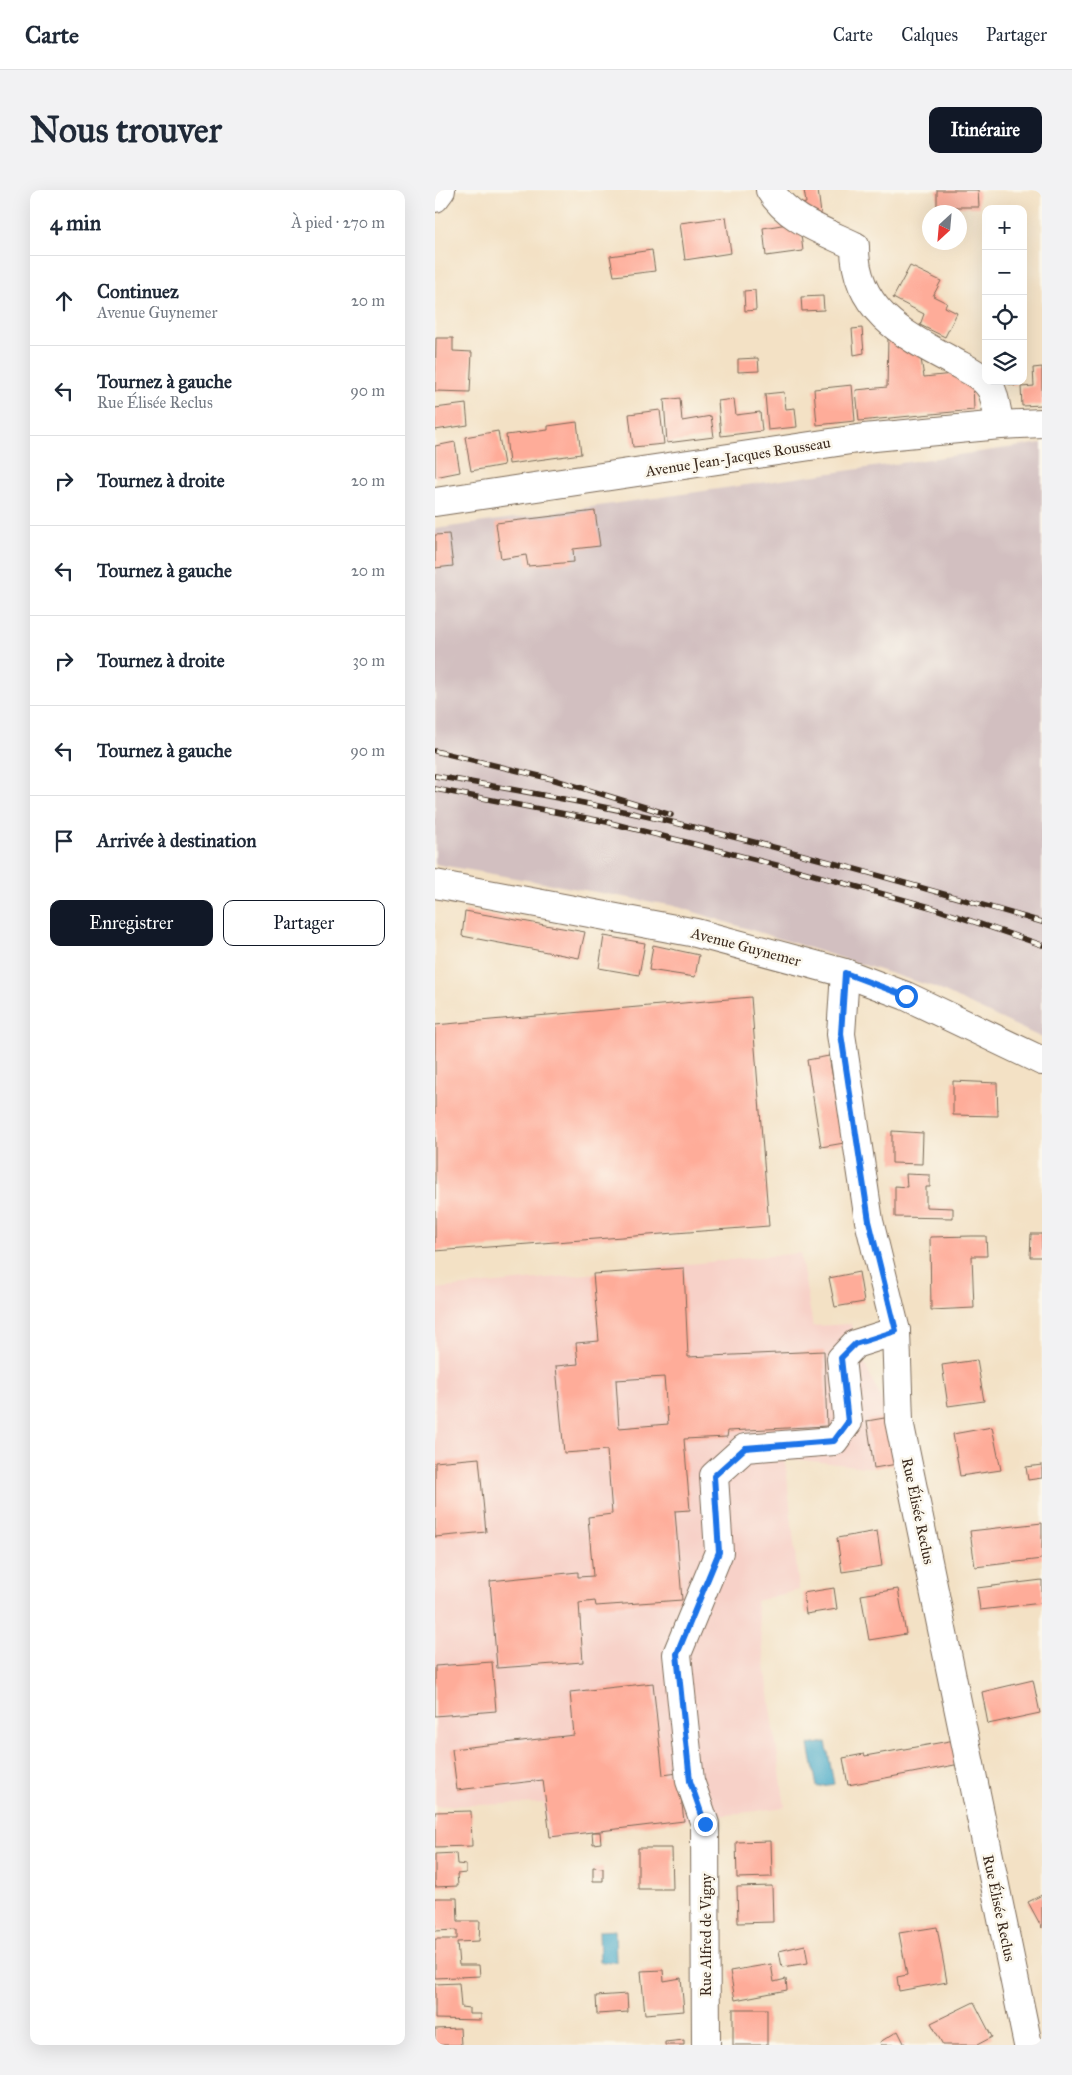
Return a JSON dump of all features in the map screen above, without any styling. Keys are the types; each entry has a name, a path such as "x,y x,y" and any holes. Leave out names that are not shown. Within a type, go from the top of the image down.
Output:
{"street":[{"path":"435,198 441,190"},
{"path":"769,190 777,202 799,220 855,246 855,257 863,289 872,305 893,325 977,374 992,390 999,424"},
{"name":"Avenue Jean-Jacques Rousseau","path":"435,502 864,438 999,424 1042,423"},
{"name":"Avenue Guynemer","path":"435,884 696,932 845,973 906,996 1042,1061"},
{"name":"Rue Élisée Reclus","path":"845,973 841,1034 869,1221 896,1331 899,1421 1028,2045"},
{"name":"Rue Alfred de Vigny","path":"706,2045 705,1824 690,1781 677,1654 719,1552 714,1476 745,1448 834,1441 848,1422 841,1358 855,1344 896,1331"}],"shaded area":[{"path":"1042,443 1042,1038 934,987 675,906 435,864 435,529"},
{"path":"800,1253 813,1326 851,1324 855,1344 890,1417 897,1464 874,1468 785,1458 799,1590 756,1601 785,1807 547,1839 544,1803 435,1806 435,1289"}],"water":[{"path":"826,1742 834,1784 817,1787 809,1745"},
{"path":"615,1930 616,1962 600,1962 599,1931"}],"building":[{"path":"804,190 818,190 822,222 792,206 806,203"},
{"path":"937,190 978,190 979,207 937,205"},
{"path":"726,217 731,253 685,260 680,223"},
{"path":"794,223 800,226 803,251 766,256 763,228"},
{"path":"652,250 655,271 614,276 610,256"},
{"path":"910,266 941,281 933,296 947,303 945,307 957,313 945,337 920,325 924,314 893,298"},
{"path":"755,290 756,310 745,311 744,291"},
{"path":"823,296 824,310 802,311 801,297"},
{"path":"862,328 864,353 854,355 852,329"},
{"path":"888,336 920,353 924,377 962,373 973,382 974,410 859,421 856,390 887,387"},
{"path":"436,338 453,338 453,351 472,352 470,392 435,391"},
{"path":"758,358 759,371 738,372 738,359"},
{"path":"1042,367 1042,405 1022,406 1021,387 1034,386 1033,368"},
{"path":"852,385 855,421 817,425 814,389"},
{"path":"784,392 786,409 795,408 797,427 768,430 765,394"},
{"path":"680,398 682,421 711,416 714,437 667,443 664,400"},
{"path":"734,399 736,415 760,412 762,431 721,436 718,401"},
{"path":"466,404 468,425 435,430 435,408"},
{"path":"660,410 664,444 633,447 629,414"},
{"path":"577,422 581,454 509,464 506,435 548,430 548,426"},
{"path":"498,431 504,465 471,471 465,437"},
{"path":"455,442 460,472 435,477 435,446"},
{"path":"595,511 600,546 573,549 574,562 528,566 526,555 501,559 496,523"},
{"path":"449,534 453,566 435,568 435,535"},
{"path":"465,911 585,932 579,958 462,936"},
{"path":"604,936 645,943 639,975 599,968"},
{"path":"653,945 699,955 695,977 649,970"},
{"path":"751,997 769,1226 435,1251 435,1025"},
{"path":"829,1056 844,1143 821,1147 807,1060"},
{"path":"953,1081 997,1083 998,1116 953,1115"},
{"path":"892,1131 923,1133 922,1164 892,1163"},
{"path":"906,1174 930,1175 930,1187 926,1187 926,1207 953,1208 953,1218 895,1217 895,1186 907,1187"},
{"path":"1031,1234 1042,1234 1042,1257 1030,1257"},
{"path":"986,1236 987,1256 972,1256 974,1308 931,1310 930,1237"},
{"path":"684,1268 688,1357 824,1351 827,1426 728,1431 727,1437 684,1439 690,1510 675,1511 682,1600 596,1606 595,1601 579,1603 583,1662 497,1668 490,1581 578,1572 578,1577 593,1576 588,1517 612,1514 607,1450 564,1453 556,1366 578,1364 576,1343 599,1341 593,1274","holes":["664,1377 668,1424 619,1428 616,1380"]},
{"path":"859,1272 864,1302 835,1307 829,1278"},
{"path":"977,1360 984,1401 948,1406 942,1365"},
{"path":"890,1417 897,1464 874,1468 867,1421"},
{"path":"992,1427 1001,1470 960,1476 953,1434"},
{"path":"479,1458 486,1532 435,1537 435,1462"},
{"path":"1042,1465 1042,1478 1028,1480 1026,1467"},
{"path":"1042,1523 1042,1559 975,1567 970,1531"},
{"path":"877,1531 882,1566 842,1572 837,1538"},
{"path":"1042,1580 1042,1603 980,1610 977,1588"},
{"path":"834,1588 837,1609 806,1614 803,1593"},
{"path":"898,1589 906,1634 869,1640 861,1595"},
{"path":"492,1662 496,1711 435,1716 435,1666"},
{"path":"1033,1680 1040,1713 988,1724 982,1692"},
{"path":"653,1683 663,1775 678,1773 684,1821 550,1837 543,1780 457,1790 452,1749 574,1735 570,1692"},
{"path":"955,1740 960,1764 848,1785 843,1758 864,1754 865,1756"},
{"path":"471,1811 472,1846 435,1847 435,1812"},
{"path":"592,1832 600,1832 601,1843 593,1844"},
{"path":"771,1841 772,1877 737,1878 736,1842"},
{"path":"638,1848 672,1848 673,1889 638,1889"},
{"path":"456,1853 457,1864 466,1865 466,1873 457,1874 458,1886 435,1887 435,1854"},
{"path":"593,1867 603,1868 603,1881 593,1881"},
{"path":"772,1886 773,1922 738,1923 737,1887"},
{"path":"1042,1895 1042,1928 1028,1902"},
{"path":"435,1898 457,1898 458,1921 480,1921 479,1941 457,1942 459,1965 479,1965 480,1976 435,1978 435,1939 457,1939 457,1930 435,1931"},
{"path":"937,1927 947,1982 899,1991 897,1977 907,1975 899,1933"},
{"path":"805,1945 808,1963 782,1967 779,1951"},
{"path":"771,1964 774,1982 786,1979 787,1990 735,2000 730,1971"},
{"path":"663,1970 664,1981 681,1978 684,2011 645,2014 641,1971"},
{"path":"459,1983 461,2007 469,2008 469,2014 481,2014 481,2020 435,2019 435,1984"},
{"path":"627,1994 628,2012 597,2014 596,1996"},
{"path":"974,2002 992,2037 977,2045 943,2045 931,2023"},
{"path":"733,2009 767,2009 767,2045 733,2045"},
{"path":"460,2028 461,2045 435,2045 435,2029"},
{"path":"898,2031 905,2045 881,2045 880,2042"},
{"path":"684,2040 684,2045 665,2045 665,2042"}],"railway":[{"path":"435,751 552,779 671,815"},
{"path":"435,776 591,804 729,836 863,871 1042,922"},
{"path":"435,789 607,822 800,871 930,907 1042,945"}],"route":[{"path":"705,1824 690,1781 677,1654 719,1552 714,1476 745,1448 834,1441 848,1422 841,1358 855,1344 896,1331 869,1221 841,1034 845,973 906,996"}]}
